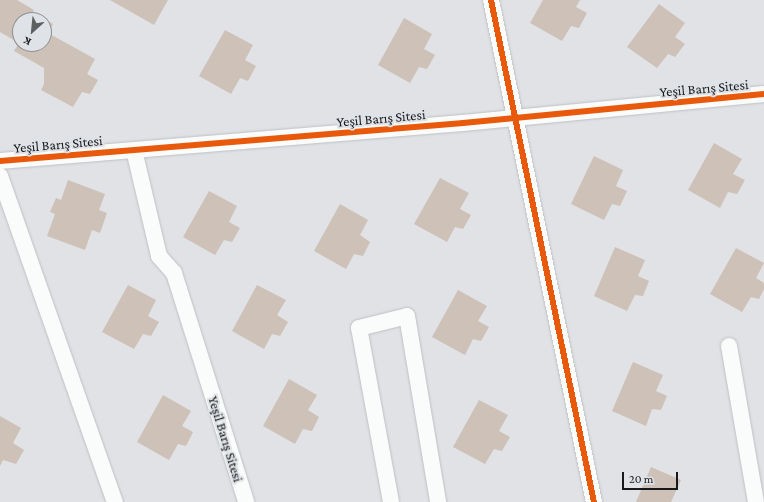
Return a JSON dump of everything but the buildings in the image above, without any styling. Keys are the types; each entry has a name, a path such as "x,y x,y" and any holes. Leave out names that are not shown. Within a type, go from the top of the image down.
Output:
{"street":[{"path":"491,0 594,502"},
{"name":"Yeşil Barış Sitesi","path":"0,161 516,118 764,94"},
{"name":"Yeşil Barış Sitesi","path":"134,150 159,256 174,273 246,502"},
{"path":"0,176 115,502"},
{"path":"391,502 359,328 407,316 438,502"},
{"path":"729,346 756,502"}],"cycle path":[{"path":"491,0 594,502"},
{"path":"0,161 463,123 764,94"}]}
